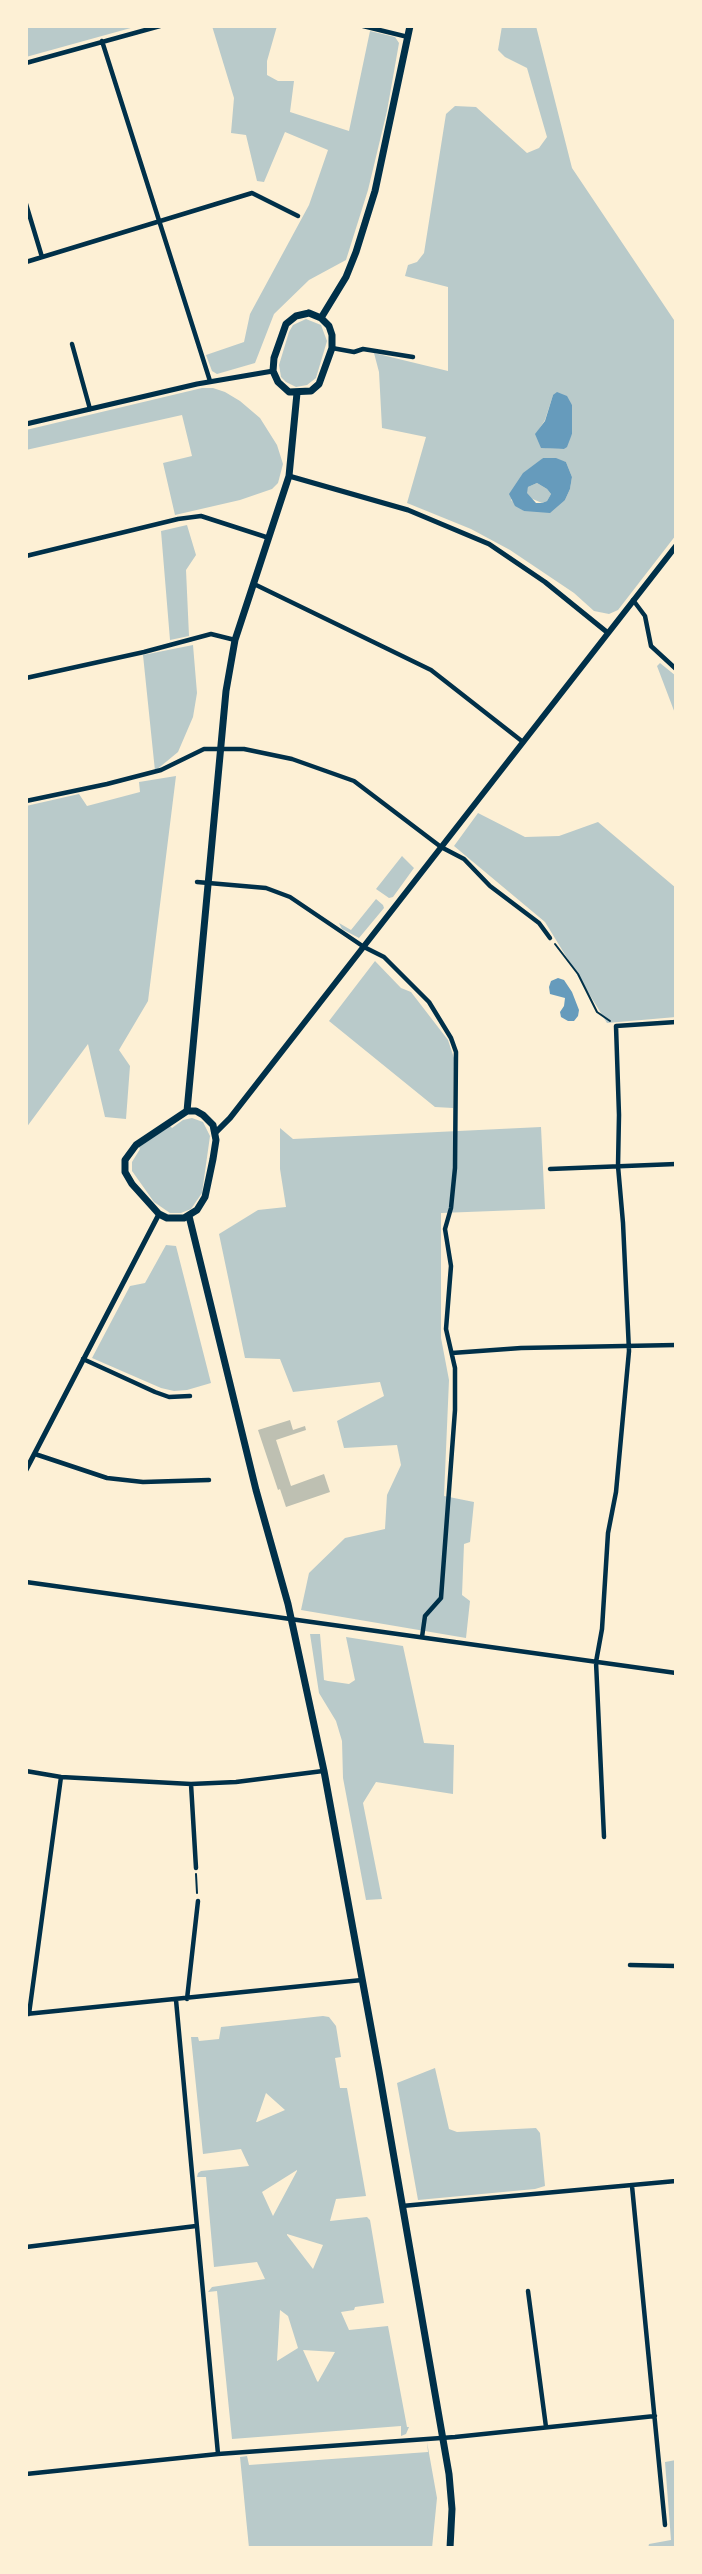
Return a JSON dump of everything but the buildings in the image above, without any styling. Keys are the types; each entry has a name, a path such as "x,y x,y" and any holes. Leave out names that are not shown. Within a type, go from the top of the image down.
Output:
{"main road":[{"path":"321,318 351,268 375,191 410,26"},
{"path":"309,313 321,318 329,326 332,335 331,348 319,384 311,391 297,393 285,389 278,382 273,371 274,358 286,324 296,316 309,313"},
{"path":"187,1111 226,691 235,640 289,476 297,393"},
{"path":"215,1133 230,1118 676,546"},
{"path":"187,1111 196,1111 208,1118 215,1133 215,1149 205,1197 197,1210 189,1216 179,1220 167,1219 159,1214 127,1177 125,1160 136,1144 187,1111"},
{"path":"189,1216 256,1490 291,1619 324,1770 443,2437 452,2509 450,2548"}],"street":[{"path":"26,63 160,26"},
{"path":"363,26 408,37"},
{"path":"102,41 210,381"},
{"path":"26,262 253,193 298,216"},
{"path":"26,204 42,257"},
{"path":"72,344 90,409"},
{"path":"331,348 355,352 363,349 413,356"},
{"path":"26,424 210,381 273,371"},
{"path":"289,476 408,510 489,544 556,590 608,633"},
{"path":"26,556 178,519 201,516 270,538"},
{"path":"254,584 431,670 523,742"},
{"path":"634,600 645,616 652,646 676,669"},
{"path":"26,678 211,634 235,640"},
{"path":"26,801 161,770 204,749 220,747 254,750 292,759 354,781 441,847 464,859 490,886 539,923 550,938"},
{"path":"197,881 266,888 290,897 364,947 384,957 429,1002 451,1038 457,1062 455,1168 451,1208 445,1229 451,1266 446,1329 455,1368 455,1410 441,1598 425,1616 422,1637"},
{"path":"604,1838 596,1662 602,1629 608,1533 616,1492 628,1345 618,1166 616,1026 676,1022"},
{"path":"550,1169 676,1164"},
{"path":"26,1470 159,1214"},
{"path":"452,1353 521,1348 676,1345"},
{"path":"82,1359 127,1381 169,1397 190,1396"},
{"path":"35,1454 107,1478 143,1482 209,1480"},
{"path":"26,1583 676,1673"},
{"path":"26,1771 61,1777 191,1784 263,1779 324,1770"},
{"path":"61,1777 28,2014 362,1980"},
{"path":"191,1784 196,1868"},
{"path":"187,1999 198,1901"},
{"path":"630,1965 676,1966"},
{"path":"176,2000 218,2454"},
{"path":"402,2206 676,2181"},
{"path":"632,2186 665,2525"},
{"path":"26,2246 196,2226"},
{"path":"528,2291 546,2427"},
{"path":"26,2474 218,2454 443,2437 654,2416"}],"path":[{"path":"550,938 578,974 597,1012 616,1026"},
{"path":"196,1868 198,1901"}],"shaded area":[{"path":"26,26 138,26 26,57"},
{"path":"212,26 277,26 267,61 267,75 278,81 294,81 290,112 349,131 370,31 395,37 399,43 387,111 368,190 346,260 309,280 274,314 255,363 217,374 212,371 206,355 244,342 250,314 309,205 328,150 285,132 264,182 257,181 246,135 231,133 234,98"},
{"path":"502,26 536,26 572,168 676,323 676,535 618,610 609,614 594,611 574,593 510,550 471,529 407,503 426,437 382,428 379,372 374,353 448,371 448,287 405,276 408,265 417,262 424,253 446,114 455,106 476,107 527,153 539,148 547,137 527,68 505,57 498,50","holes":["553,395 572,405 572,434 564,449 545,448 536,434 545,420","543,458 566,462 572,477 570,489 565,500 524,511 511,500"]},
{"path":"306,319 321,325 327,341 316,378 307,385 296,387 281,377 279,365 293,325"},
{"path":"202,388 225,392 260,418 277,445 283,464 278,483 272,489 240,500 175,515 163,463 192,456 182,415 26,450 26,430"},
{"path":"537,483 551,494 547,501 542,503 528,497 526,493 528,487"},
{"path":"187,525 196,555 186,570 189,636 170,640 161,531"},
{"path":"193,645 197,693 193,717 178,752 155,771 143,655"},
{"path":"660,663 676,676 676,716 657,666"},
{"path":"176,776 148,1001 119,1050 130,1066 126,1119 105,1117 88,1044 26,1128 26,806 79,794 87,806 140,792 139,782"},
{"path":"478,813 525,837 559,836 598,822 676,888 676,1017 607,1023 545,922 454,846"},
{"path":"402,856 414,868 393,897 389,898 376,889"},
{"path":"376,899 384,908 359,938 342,929 339,923 351,930"},
{"path":"375,961 401,988 411,992 448,1040 454,1058 453,1108 435,1107 329,1021"},
{"path":"192,1118 203,1122 210,1136 202,1193 191,1209 170,1213 154,1202 132,1171 132,1162 139,1147 170,1126 172,1128 183,1120"},
{"path":"541,1127 545,1209 441,1213 441,1338 449,1380 444,1496 474,1502 470,1542 464,1544 462,1595 470,1601 466,1638 301,1610 309,1573 345,1538 385,1529 387,1495 401,1465 397,1445 344,1448 337,1421 384,1396 380,1382 293,1392 280,1359 245,1358 219,1234 258,1210 286,1207 280,1169 280,1128 293,1139"},
{"path":"166,1245 176,1246 211,1383 187,1390 161,1388 92,1358 130,1286 145,1283"},
{"path":"310,1634 320,1634 324,1680 349,1684 355,1680 346,1637 403,1646 424,1743 454,1745 453,1794 376,1782 363,1803 382,1899 366,1900 343,1778 342,1741 336,1721 319,1693"},
{"path":"323,2016 329,2017 336,2026 341,2057 335,2058 340,2088 347,2088 366,2196 336,2199 330,2221 367,2217 370,2220 384,2303 341,2312 349,2330 388,2326 409,2427 406,2434 401,2436 401,2426 232,2439 217,2291 208,2292 212,2287 265,2279 257,2262 214,2267 206,2177 197,2177 201,2171 249,2166 241,2149 203,2154 191,2037 198,2037 199,2041 219,2039 221,2027","holes":["266,2093 285,2110 257,2122","297,2170 273,2216 262,2192","287,2235 323,2245 313,2269","280,2310 288,2316 298,2348 277,2361","303,2350 335,2352 317,2381"]},
{"path":"435,2068 449,2129 457,2132 536,2128 540,2133 545,2186 418,2200 397,2083"},
{"path":"427,2442 437,2498 432,2548 249,2548 240,2457 247,2456 249,2465 428,2452"},
{"path":"676,2460 676,2548 648,2548 649,2544 671,2540 665,2462"}],"water":[{"path":"557,392 567,396 572,405 572,434 564,449 541,448 535,434 545,421 553,395"},
{"path":"543,458 556,458 566,462 572,477 565,500 550,513 524,511 515,506 509,494 523,473","holes":["537,483 551,494 547,501 542,503 536,503 527,493 528,487"]},
{"path":"558,978 564,980 572,992 579,1010 574,1021 561,1017 565,998 550,994 551,981"}]}
